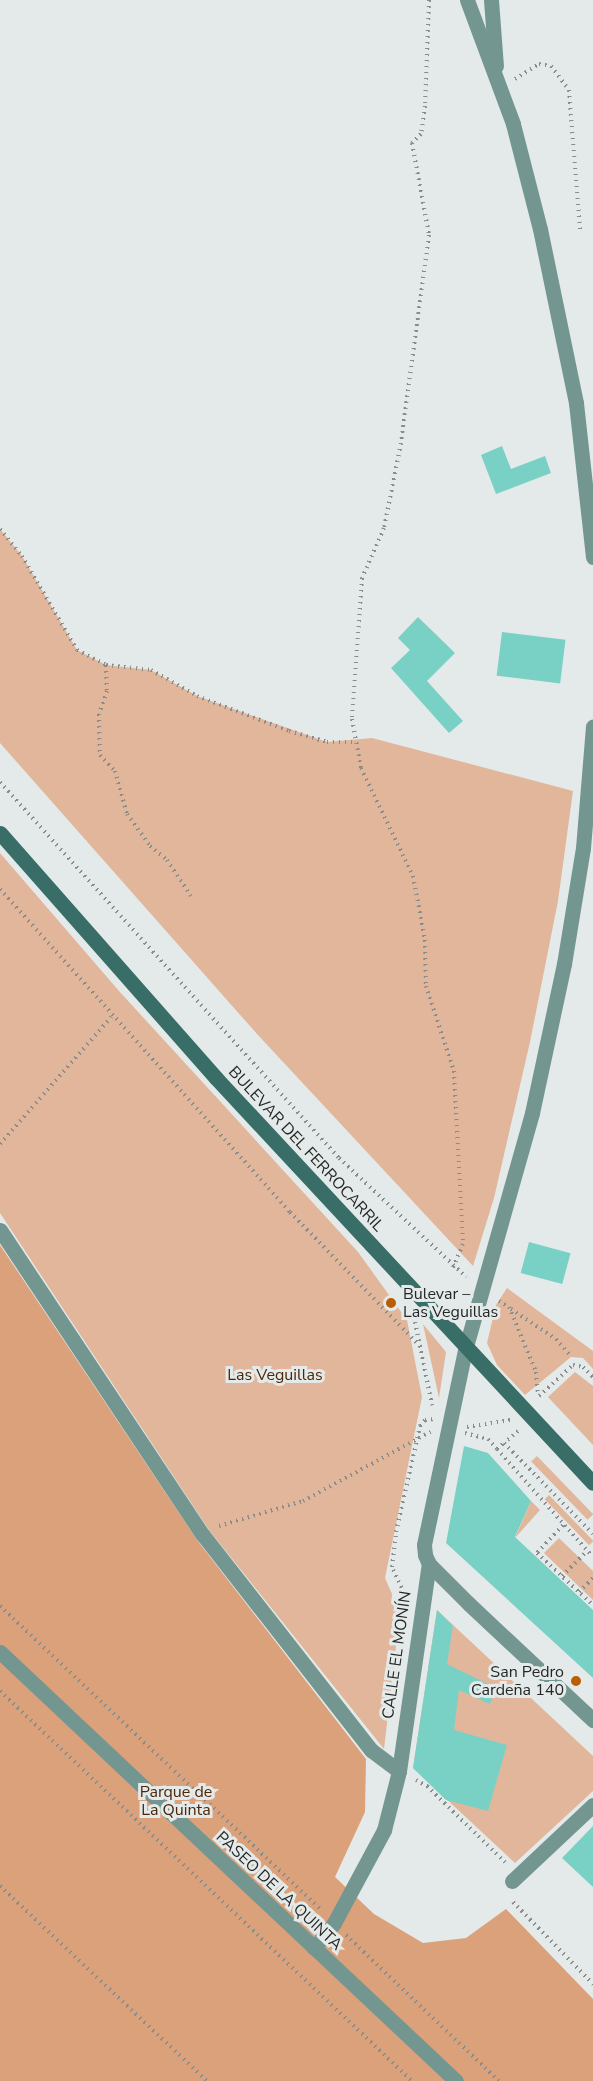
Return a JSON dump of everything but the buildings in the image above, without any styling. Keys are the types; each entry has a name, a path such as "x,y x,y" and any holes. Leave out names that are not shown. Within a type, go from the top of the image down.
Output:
{"main road":[{"name":"BULEVAR DEL FERROCARRIL","path":"0,833 216,1078 465,1350 593,1483"}],"street":[{"path":"467,0 525,165 576,403 593,557"},
{"path":"491,0 500,92"},
{"name":"CALLE EL MONÍN","path":"314,1948 334,1923 384,1830 399,1771 429,1564 424,1545 465,1350 532,1113 564,964 583,848 593,726"},
{"path":"0,1230 203,1535 371,1750 399,1771"},
{"path":"429,1564 593,1720"},
{"name":"PASEO DE LA QUINTA","path":"0,1652 456,2081"},
{"path":"515,1878 593,1805"}],"path":[{"path":"429,0 425,106 421,134 412,142 429,235 401,443 384,528 362,578 352,719 362,768 413,876 425,940 426,986 454,1071 463,1244 453,1268"},
{"path":"500,92 515,79 540,64 551,66 564,81 569,97 580,231"},
{"path":"0,529 22,556 77,650 106,665 151,670 197,696 289,731 327,742 356,742"},
{"path":"106,665 107,691 99,714 100,755 115,771 127,814 150,846 167,860 190,896"},
{"path":"0,782 339,1158 453,1268 556,1339 571,1356"},
{"path":"0,889 111,1017 290,1212 421,1347 433,1419 422,1423 417,1437 392,1567 406,1599"},
{"path":"0,1144 111,1017"},
{"path":"509,1307 536,1372 538,1397 573,1365 583,1367 593,1377"},
{"path":"465,1427 511,1420"},
{"path":"497,1449 524,1426"},
{"path":"203,1535 229,1522 303,1501 428,1431"},
{"path":"462,1440 464,1432 488,1438 563,1526 593,1557"},
{"path":"504,1443 593,1534"},
{"path":"563,1526 537,1553 593,1605"},
{"path":"562,1576 587,1551"},
{"path":"579,1592 593,1578"},
{"path":"0,1606 325,1914 330,1904"},
{"path":"0,1691 412,2081"},
{"path":"399,1771 427,1786 515,1878"},
{"path":"0,1886 207,2081"},
{"path":"513,1902 593,1984"},
{"path":"334,1923 499,2081"}],"green space":[{"path":"0,529 22,556 77,650 106,665 151,670 197,696 327,742 372,738 573,791 558,901 530,1042 494,1198 473,1266 257,1034 0,743"},
{"name":"Las Veguillas","path":"0,853 119,991 358,1252 407,1320 422,1397 385,1578 400,1612 384,1749 209,1530 0,1213"},
{"name":"Parque de La Quinta","path":"0,1245 197,1540 366,1759 365,1812 335,1877 374,1914 423,1943 466,1938 506,1909 593,1999 593,2081 0,2081"},
{"path":"507,1288 593,1351 593,1369 583,1358 571,1357 525,1395 497,1365 487,1343 496,1305"},
{"path":"423,1324 446,1352 439,1398"},
{"path":"575,1372 593,1386 593,1445 548,1397"},
{"path":"537,1456 593,1514 588,1520 531,1462"},
{"path":"549,1495 593,1541 589,1545 545,1499"},
{"path":"531,1501 540,1510 515,1538"},
{"path":"559,1538 593,1571 593,1600 544,1553"},
{"path":"437,1610 593,1756 593,1791 515,1863 413,1768"}],"place":[{"name":"Bulevar – Las Veguillas","path":"391,1303"},
{"name":"San Pedro Cardeña 140","path":"576,1681"}]}
